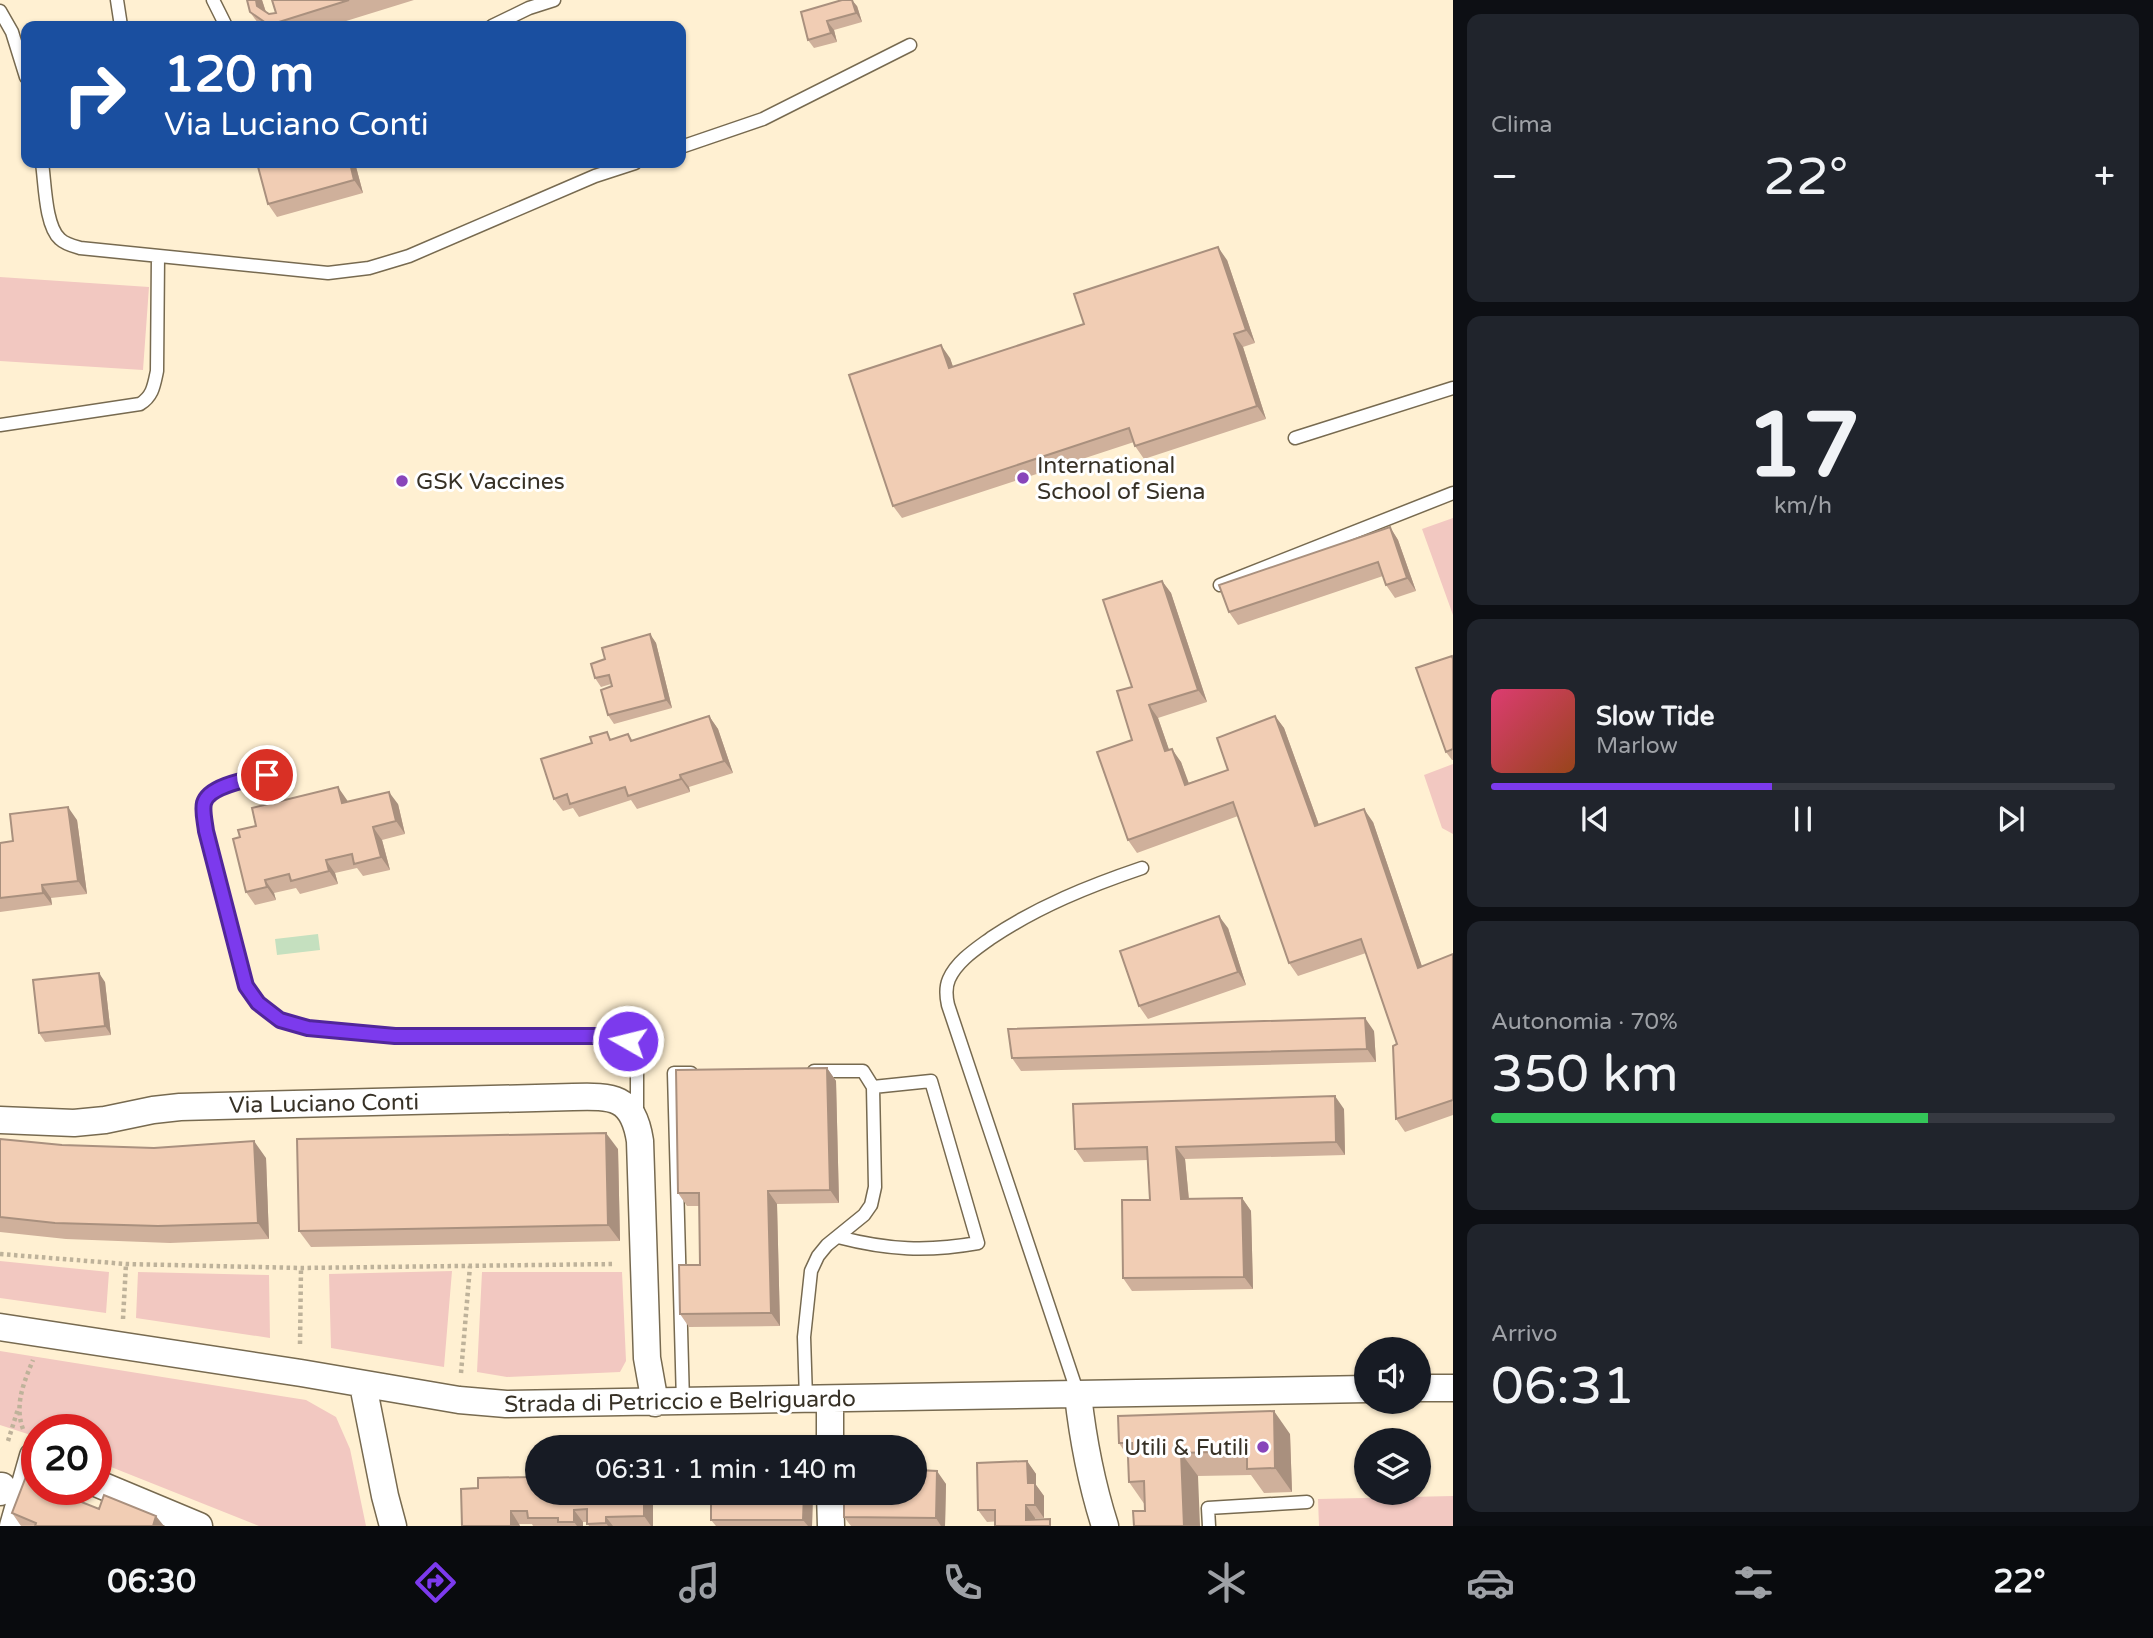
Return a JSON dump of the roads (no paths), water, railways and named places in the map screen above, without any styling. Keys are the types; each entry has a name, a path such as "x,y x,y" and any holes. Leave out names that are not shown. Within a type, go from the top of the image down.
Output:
{"street":[{"name":"Via Luciano Conti","path":"0,1120 88,1122 153,1110 229,1105 601,1096 622,1104 631,1111 637,1124"},
{"path":"637,1124 640,1141 647,1358 655,1403"},
{"name":"Strada di Petriccio e Belriguardo","path":"0,1327 459,1400 506,1404 1354,1389"},
{"path":"363,1384 393,1526"},
{"path":"1431,1388 1453,1388"},
{"path":"1078,1395 1083,1443 1104,1526"},
{"path":"818,1400 827,1435"},
{"path":"112,1490 199,1526"},
{"path":"13,1526 21,1501"},
{"path":"830,1505 831,1526"}],"lane":[{"path":"117,0 120,21"},
{"path":"213,0 224,21"},
{"path":"502,21 554,0"},
{"path":"0,11 12,32 21,61"},
{"path":"686,145 763,119 910,45"},
{"path":"43,168 50,224 60,239 80,248 328,273 369,268 409,256 595,176 620,168"},
{"path":"0,425 140,404 148,399 157,372 158,256"},
{"path":"1295,438 1453,388"},
{"path":"1220,585 1453,493"},
{"path":"267,775 217,789 207,796 203,806 206,831 246,986 258,1003 280,1020 308,1028 395,1036 620,1037 637,1051 637,1124"},
{"path":"1078,1395 948,1005 946,986 961,961 1029,914 1070,895 1142,868"},
{"path":"795,1072 863,1071 873,1087 875,1187 871,1205 863,1216 827,1245 811,1271 804,1338 818,1400"},
{"path":"683,1402 674,1073 701,1073"},
{"path":"838,1237 871,1246 904,1249 951,1248 978,1243 931,1081 873,1087"},
{"path":"1209,1526 1208,1508 1307,1502"}],"place":[{"name":"International School of Siena","path":"1023,478"},
{"name":"GSK Vaccines","path":"402,481"},
{"name":"Utili & Futili","path":"1263,1447"}]}
